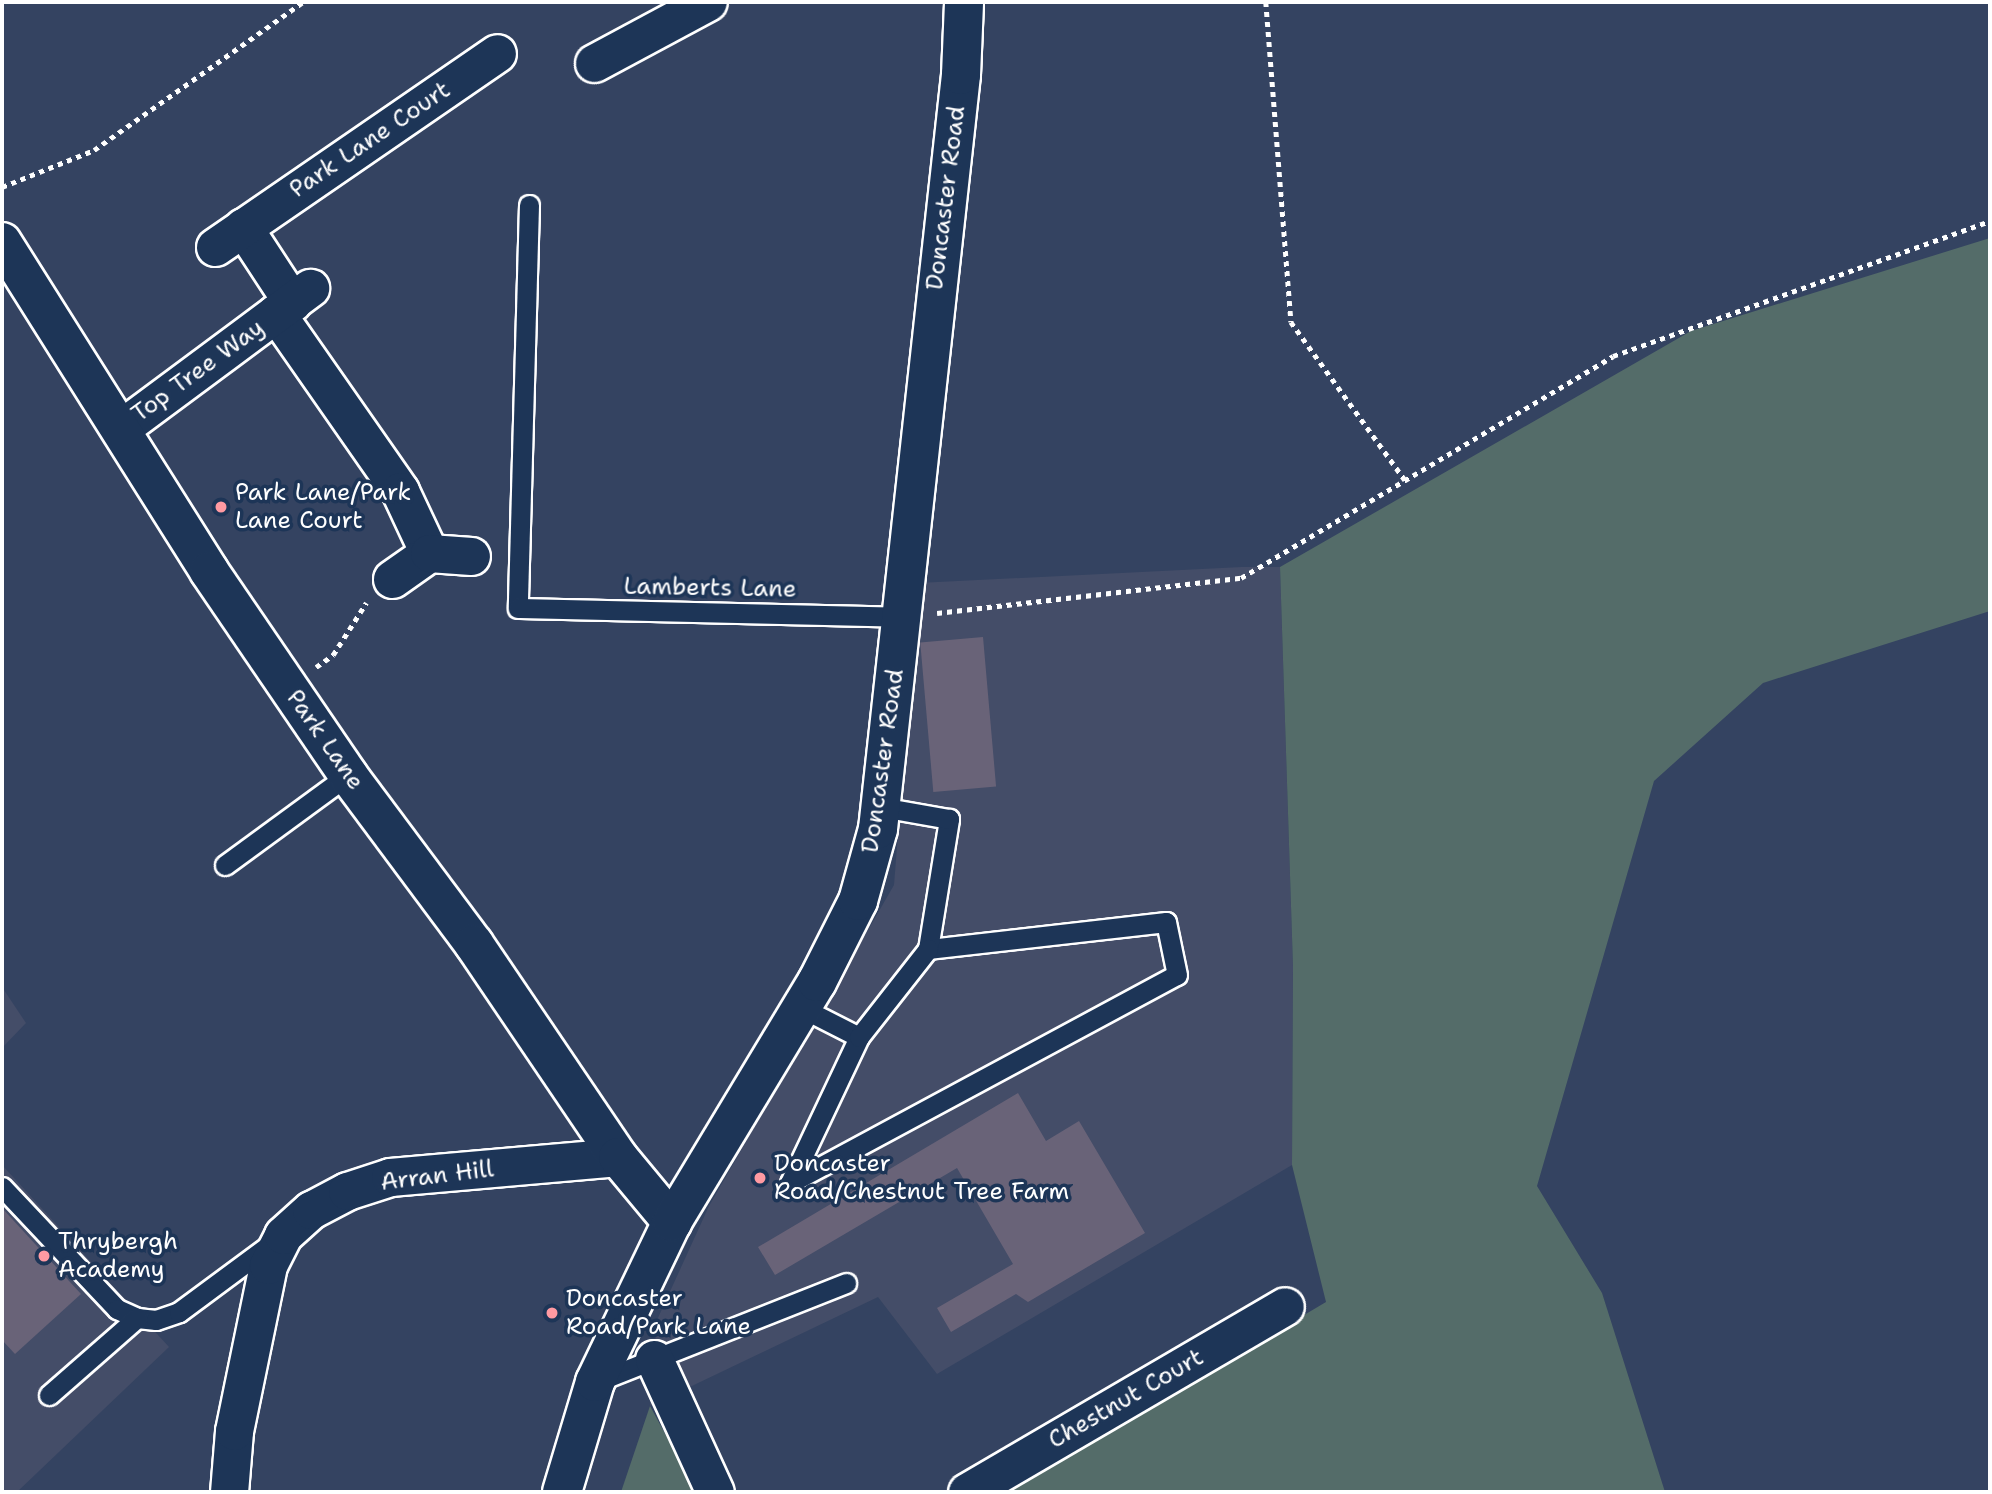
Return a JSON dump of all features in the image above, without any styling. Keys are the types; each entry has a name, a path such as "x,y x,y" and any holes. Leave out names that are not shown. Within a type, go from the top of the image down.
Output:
{"main road":[{"name":"Doncaster Road","path":"562,1492 595,1382 672,1222 802,1008 858,901 881,807 961,75 964,2"},
{"name":"Park Lane","path":"5,253 348,775 474,944 618,1157 672,1222"}],"street":[{"path":"594,63 708,2"},
{"name":"Park Lane Court","path":"293,301 229,237 497,53"},
{"name":"Top Tree Way","path":"120,429 293,301 400,491 429,553"},
{"path":"392,579 429,553 471,556"},
{"name":"Arran Hill","path":"229,1492 233,1431 268,1265 283,1235 311,1210 347,1191 390,1177 618,1157"},
{"name":"Chestnut Court","path":"967,1492 1285,1306"},
{"path":"654,1359 715,1492"}],"lane":[{"name":"Lamberts Lane","path":"529,205 518,608 902,617"},
{"path":"225,865 348,775"},
{"path":"881,807 949,819 928,949 859,1037 790,1183 1177,975 1166,922 928,949"},
{"path":"802,1008 859,1037"},
{"path":"2,1186 117,1309 136,1318 156,1320 179,1312 283,1235"},
{"path":"595,1382 846,1283"},
{"path":"49,1395 136,1318"}],"path":[{"path":"2,187 94,150 303,2"},
{"path":"1266,2 1291,323 1405,480"},
{"path":"902,617 1241,578 1613,356 1990,220"},
{"path":"288,686 333,655 369,598 392,579"}],"shaded area":[{"path":"1280,567 1293,967 1292,1165 937,1374 878,1297 650,1406 657,1320 709,1206 894,885 918,583"},
{"path":"2,987 26,1023 2,1048"},
{"name":"Thrybergh Academy","path":"2,1165 169,1347 17,1492 2,1492"}],"green space":[{"path":"1990,238 1990,611 1763,683 1654,781 1537,1186 1602,1293 1665,1492 1006,1492 1326,1302 1292,1165 1293,967 1280,567 1691,331"},
{"path":"650,1406 697,1492 621,1492"}],"building":[{"path":"983,637 996,786 933,792 920,642"},
{"path":"1018,1093 1046,1141 1079,1121 1145,1233 1028,1302 1016,1294 951,1332 937,1308 1013,1264 957,1168 775,1275 758,1247"},
{"path":"2,1208 81,1294 15,1354 2,1340"}],"place":[{"name":"Park Lane/Park Lane Court","path":"221,507"},
{"name":"Doncaster Road/Chestnut Tree Farm","path":"760,1178"},
{"name":"Thrybergh Academy","path":"44,1256"},
{"name":"Doncaster Road/Park Lane","path":"552,1313"}]}
